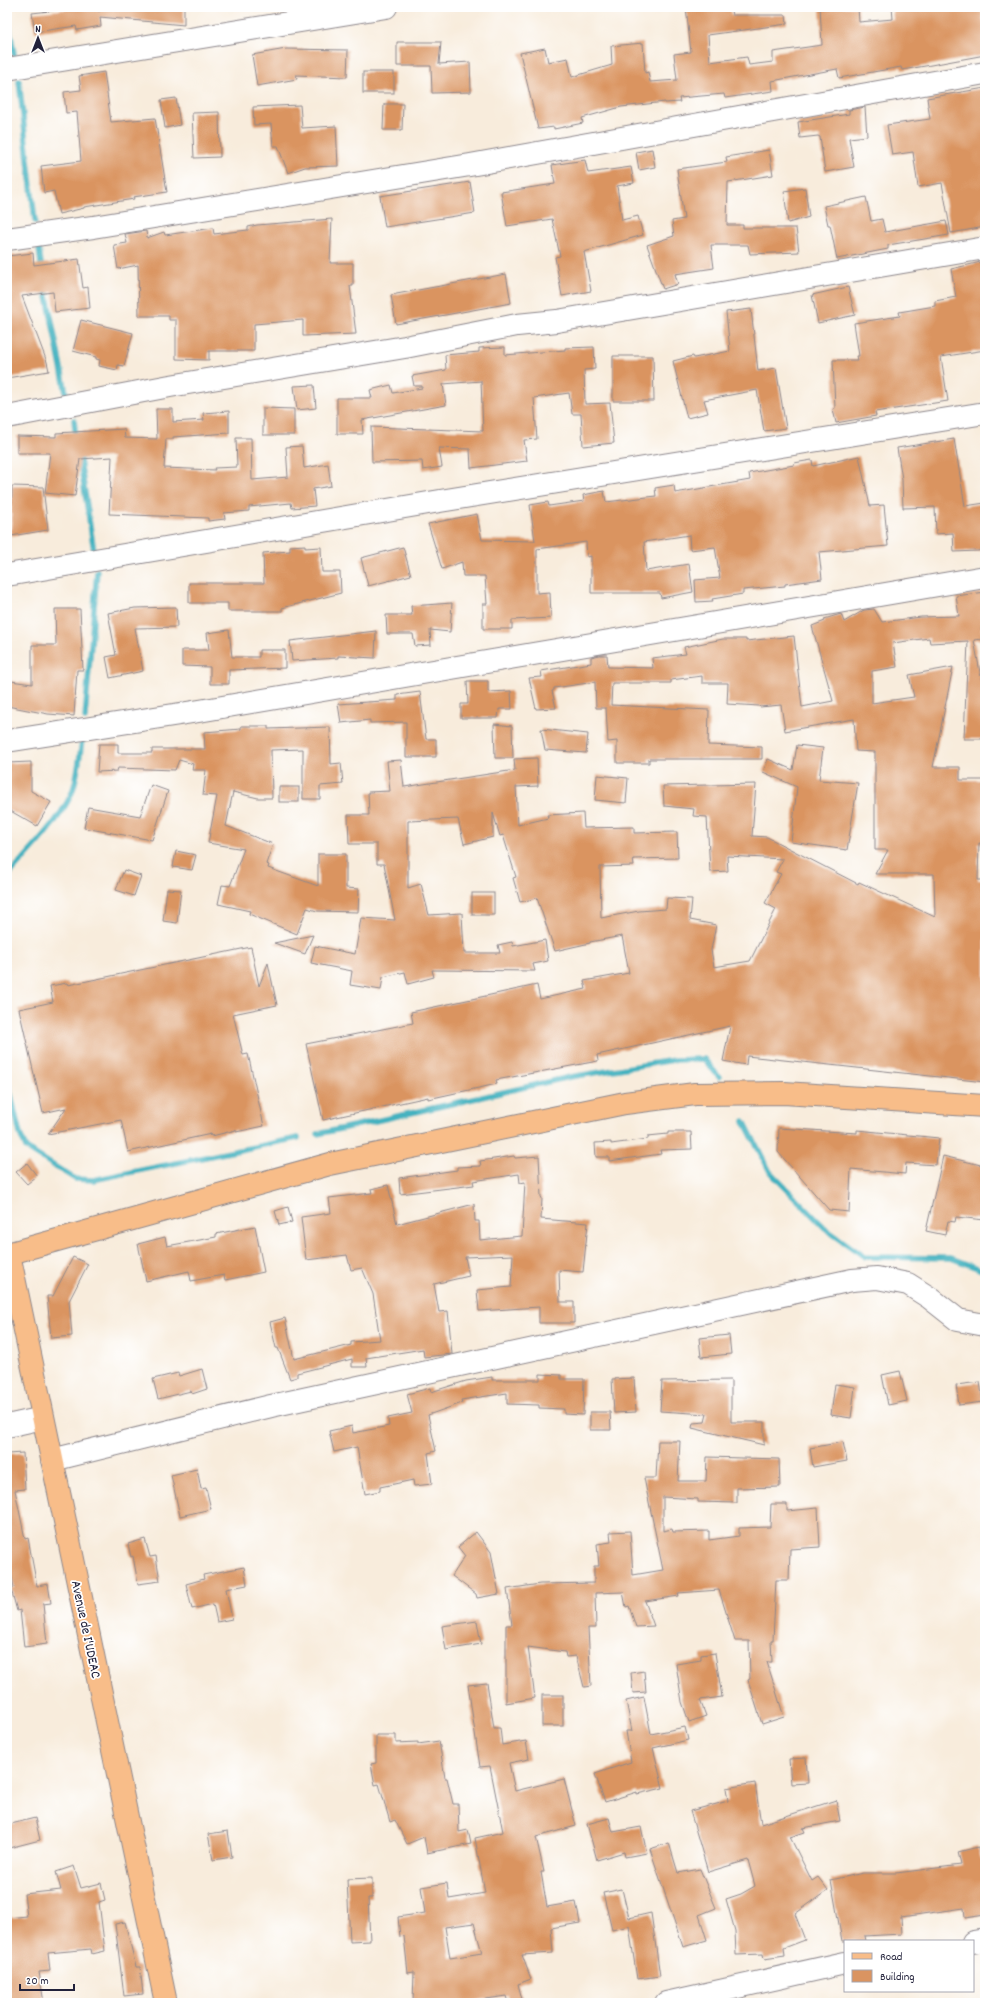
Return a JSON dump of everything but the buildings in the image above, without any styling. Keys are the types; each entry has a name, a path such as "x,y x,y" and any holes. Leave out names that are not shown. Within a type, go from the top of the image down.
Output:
{"main road":[{"path":"8,1251 330,1164 625,1103 695,1094 784,1093 985,1106"},
{"name":"Avenue de I'UDEAC","path":"8,1251 166,2003"}],"street":[{"path":"7,69 386,7"},
{"path":"7,239 93,227 470,165 985,73"},
{"path":"7,417 170,386 405,347 517,325 557,321 985,248"},
{"path":"7,575 448,500 985,413"},
{"path":"7,741 199,711 985,577"},
{"path":"52,1460 271,1406 852,1280 877,1278 908,1284 930,1298 958,1320 985,1325"},
{"path":"7,1426 43,1418"},
{"path":"974,1942 985,1940"},
{"path":"666,2003 844,1963"}],"waterway":[{"path":"7,13 14,54"},
{"path":"19,81 35,221"},
{"path":"39,248 42,271"},
{"path":"45,286 66,393"},
{"path":"74,420 76,438"},
{"path":"79,454 94,551"},
{"path":"85,718 97,571"},
{"path":"7,877 42,838 65,806 71,795 75,782 82,741"},
{"path":"318,1134 570,1077 674,1060 704,1059 719,1077"},
{"path":"9,1086 20,1134 26,1148 75,1179 93,1180 298,1138"},
{"path":"744,1121 770,1172 827,1230 865,1257 951,1258 985,1271"}]}
